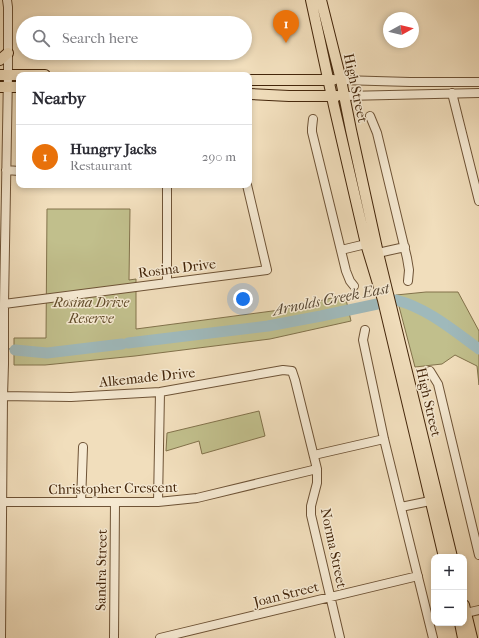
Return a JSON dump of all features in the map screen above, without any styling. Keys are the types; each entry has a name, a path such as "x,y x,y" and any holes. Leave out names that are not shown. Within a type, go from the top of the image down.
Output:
{"main road":[{"name":"High Street","path":"311,0 328,80 387,303 434,499 443,554"},
{"name":"High Street","path":"321,0 342,80 371,242"},
{"path":"4,74 16,74"},
{"path":"252,80 342,80"},
{"path":"4,87 16,87"},
{"path":"252,94 345,96"},
{"name":"High Street","path":"434,499 451,554"},
{"path":"467,618 472,638"},
{"path":"461,626 463,638"}],"street":[{"path":"1,638 1,396 4,364 4,304 2,290 6,170 4,56 8,7 7,0"},
{"path":"342,80 479,82"},
{"path":"452,93 479,201"},
{"path":"345,96 479,93"},
{"name":"High Street","path":"370,116 377,133 404,247 409,270 408,281"},
{"path":"313,119 312,132 346,271 354,286"},
{"path":"6,170 16,171"},
{"path":"167,188 167,283"},
{"name":"Rosina Drive","path":"4,304 267,270 249,188"},
{"path":"341,250 371,242"},
{"path":"374,254 404,247"},
{"path":"365,330 363,340 384,439 433,638"},
{"name":"Alkemade Drive","path":"1,396 71,397 160,392 283,370 292,371"},
{"name":"Norma Street","path":"292,371 317,469 317,484 311,506 311,515 340,638"},
{"name":"High Street","path":"430,371 438,384 479,555"},
{"path":"158,502 160,392"},
{"path":"314,455 384,439"},
{"path":"81,502 83,447"},
{"name":"Christopher Crescent","path":"2,502 158,502 197,498 317,469"},
{"path":"401,507 434,499"},
{"name":"Sandra Street","path":"114,638 115,502"},
{"name":"Joan Street","path":"160,638 418,576"},
{"path":"467,610 479,610"}],"green space":[{"name":"Rosina Drive Reserve","path":"47,209 130,209 129,280 136,279 136,329 280,310 345,295 351,321 270,339 135,356 45,365 14,365 14,338 46,338"},
{"path":"426,292 458,292 479,331 479,385 477,366 455,355 442,364 415,367 396,295"},
{"path":"259,411 265,436 202,454 199,441 166,451 167,433"}],"waterway":[{"name":"Arnolds Creek East","path":"128,343 268,326 396,300 418,308 429,314 479,349"},
{"name":"Arnolds Creek East","path":"15,350 47,353 122,344"},
{"name":"Arnolds Creek East","path":"10,349 15,350"}],"place":[{"name":"Hungry Jacks","path":"286,43"}]}
